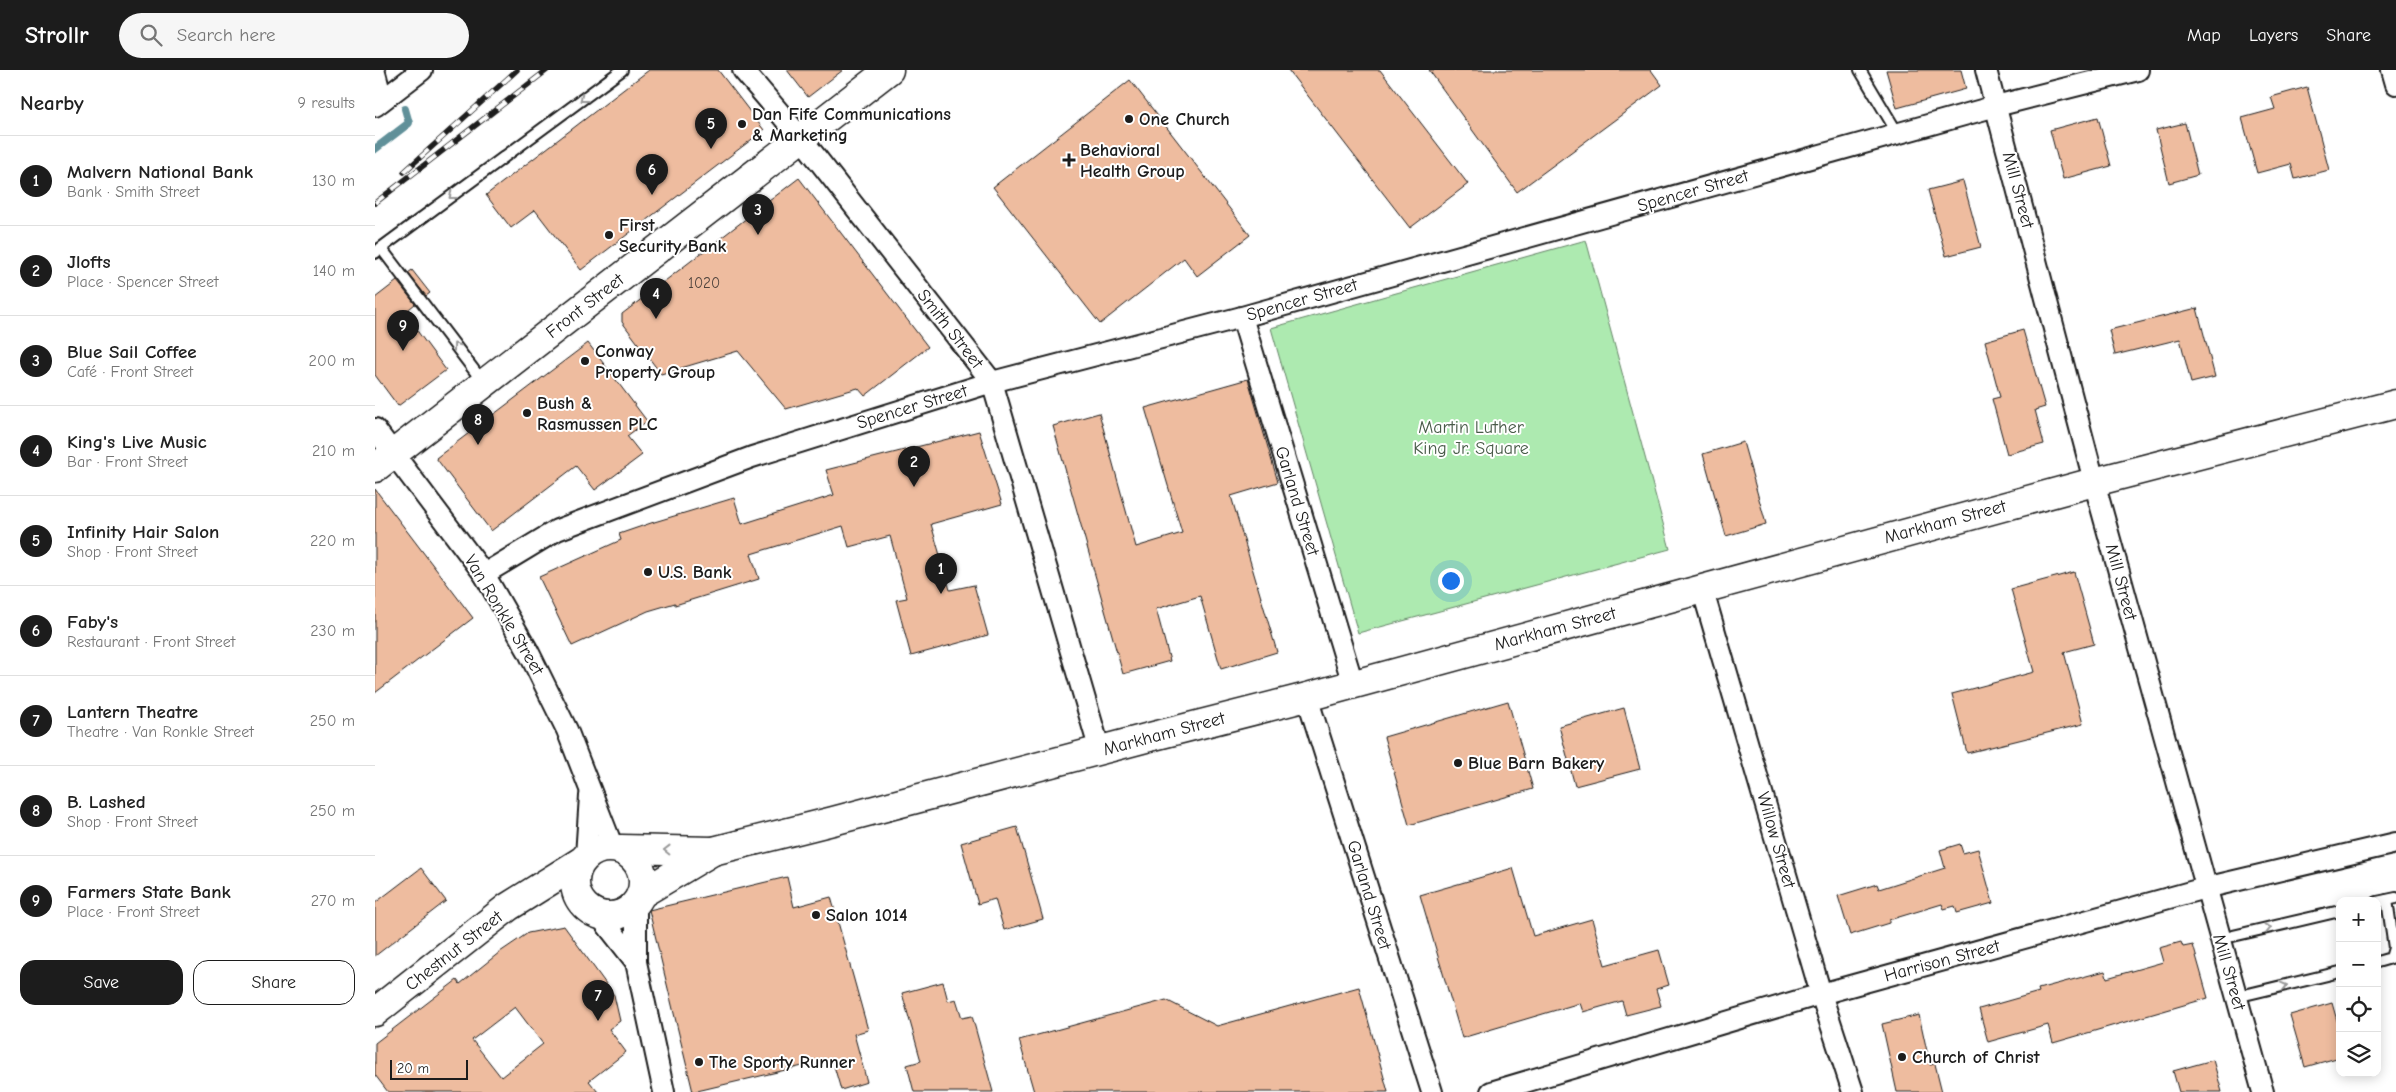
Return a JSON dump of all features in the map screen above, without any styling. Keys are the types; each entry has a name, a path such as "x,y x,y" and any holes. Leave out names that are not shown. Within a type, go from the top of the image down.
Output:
{"street":[{"path":"375,73 379,103 422,70"},
{"name":"Smith Street","path":"743,70 801,138 992,382 1100,751"},
{"name":"Front Street","path":"385,461 889,70"},
{"name":"Mill Street","path":"1986,70 2094,482 2263,1092"},
{"name":"Spencer Street","path":"484,574 557,530 752,456 992,382 1241,317 1996,106 2138,70"},
{"path":"2392,70 2396,84"},
{"name":"Garland Street","path":"1241,317 1353,684"},
{"name":"Markham Street","path":"617,848 713,851 1307,697 2094,482 2396,404"},
{"name":"Van Ronkle Street","path":"375,429 385,461 484,574 536,667 567,730 591,791 617,848"},
{"name":"Willow Street","path":"1702,588 1821,994 1853,1092"},
{"name":"Garland Street","path":"1307,697 1432,1092"},
{"name":"Van Ronkle Street","path":"583,859 591,791"},
{"name":"Harrison Street","path":"1491,1092 1821,994 2205,888 2396,843"},
{"path":"637,962 576,892 574,882 583,859 594,850 617,848 638,863 643,883 639,898 637,962 664,1092"},
{"name":"Markham Street","path":"639,898 713,851"},
{"name":"Chestnut Street","path":"375,1012 509,907 583,859"},
{"path":"534,892 593,912 619,915 639,898"}],"lane":[{"path":"486,384 378,250 622,70"},
{"path":"1860,70 1898,134"},
{"path":"2381,961 2391,958 2394,948 2387,900"},
{"path":"2220,939 2336,912"},
{"path":"2236,997 2336,973"}],"green space":[{"name":"Martin Luther King Jr. Square","path":"1586,240 1670,549 1358,633 1271,328"}],"building":[{"path":"649,70 718,70 764,130 581,270 535,210 511,228 486,195"},
{"path":"787,70 843,70 808,97"},
{"path":"1288,70 1380,70 1468,184 1410,228"},
{"path":"1429,70 1651,70 1662,85 1517,192"},
{"path":"1886,70 1961,70 1966,89 1897,108"},
{"path":"1130,80 1250,235 1197,276 1184,258 1100,324 993,187"},
{"path":"2307,87 2329,170 2295,179 2291,164 2257,173 2242,118 2275,109 2271,97"},
{"path":"2098,117 2111,166 2063,179 2050,130"},
{"path":"2185,123 2198,175 2169,183 2156,130"},
{"path":"799,178 928,347 865,396 858,388 786,409 738,351 661,374 622,322 622,314"},
{"path":"1963,181 1981,247 1946,256 1928,190"},
{"path":"412,270 430,293 426,296 408,273"},
{"path":"397,281 415,304 404,313 446,370 398,406 375,375 375,298"},
{"path":"2197,308 2215,377 2191,383 2180,339 2115,355 2109,330"},
{"path":"2023,330 2045,407 2035,410 2044,444 2007,454 1992,399 2000,397 1985,341"},
{"path":"588,343 647,421 627,436 642,455 595,490 576,466 491,531 436,458"},
{"path":"1248,379 1278,482 1231,496 1277,652 1221,669 1200,596 1156,609 1170,661 1123,674 1053,426 1099,413 1136,547 1182,533 1145,408"},
{"path":"979,431 1002,504 931,524 950,590 974,585 988,635 911,656 896,600 907,598 890,536 849,547 843,526 751,554 759,579 675,605 675,603 648,611 572,646 539,577 621,540 619,534 651,523 734,498 742,524 834,495 826,470"},
{"path":"1743,442 1766,524 1726,536 1703,454"},
{"path":"375,489 473,618 375,693"},
{"path":"2074,572 2094,644 2064,652 2083,724 1967,753 1952,694 2034,672 2011,589"},
{"name":"Blue Barn Bakery","path":"1508,701 1533,789 1409,825 1384,737"},
{"path":"1624,708 1640,769 1575,786 1559,726"},
{"path":"1017,827 1043,919 1004,930 995,899 978,904 961,843"},
{"path":"1960,844 1963,853 1978,849 1993,903 1957,913 1955,906 1944,909 1942,904 1889,920 1889,923 1850,935 1838,896 1877,884 1879,889 1945,868 1940,850"},
{"path":"421,868 446,901 375,956 375,903"},
{"path":"1513,868 1533,936 1592,919 1605,965 1659,950 1669,985 1656,989 1661,1006 1626,1015 1622,1001 1583,1012 1580,1003 1462,1038 1420,895"},
{"path":"787,877 794,907 831,897 868,1030 854,1034 867,1082 841,1090 832,1059 693,1092 649,910"},
{"path":"564,926 614,995 620,1021 609,1029 626,1052 589,1081 598,1092 388,1092 375,1075 375,1043 457,980 460,984 500,952 528,933","holes":["515,1007 543,1044 501,1077 472,1040"]},
{"path":"2181,942 2183,947 2193,945 2208,998 2053,1043 2048,1025 1988,1042 1979,1009 2039,992 2038,989 2105,971 2107,978 2163,962 2159,948"},
{"path":"943,982 948,1001 956,999 962,1018 972,1016 993,1092 914,1092 907,1065 921,1061 902,993"},
{"path":"1359,987 1388,1092 1034,1092 1019,1040 1166,1000 1217,1026"},
{"path":"2332,1003 2336,1017 2336,1058 2305,1067 2290,1015"},
{"path":"1919,1015 1930,1065 1935,1064 1942,1092 1897,1092 1882,1024"},
{"path":"2213,1060 2222,1092 2179,1092 2173,1071"}],"waterway":[{"path":"375,149 409,123 405,109"}],"railway":[{"path":"404,172 517,70"},
{"path":"375,203 547,70"}],"place":[{"name":"One Church","path":"1129,119"},
{"name":"Dan Fife Communications & Marketing","path":"742,124"},
{"name":"Infinity Hair Salon","path":"711,149"},
{"name":"Behavioral Health Group","path":"1069,160"},
{"name":"Faby's","path":"652,195"},
{"name":"First Security Bank","path":"609,235"},
{"name":"Blue Sail Coffee","path":"758,235"},
{"name":"King's Live Music","path":"656,319"},
{"name":"Farmers State Bank","path":"403,351"},
{"name":"Conway Property Group","path":"585,361"},
{"name":"Bush & Rasmussen PLC","path":"527,413"},
{"name":"B. Lashed","path":"478,445"},
{"name":"Jlofts","path":"914,487"},
{"name":"U.S. Bank","path":"648,572"},
{"name":"Malvern National Bank","path":"941,594"},
{"name":"Blue Barn Bakery","path":"1458,763"},
{"name":"Salon 1014","path":"816,915"},
{"name":"Lantern Theatre","path":"598,1021"},
{"name":"Church of Christ","path":"1902,1057"},
{"name":"The Sporty Runner","path":"699,1062"}]}
